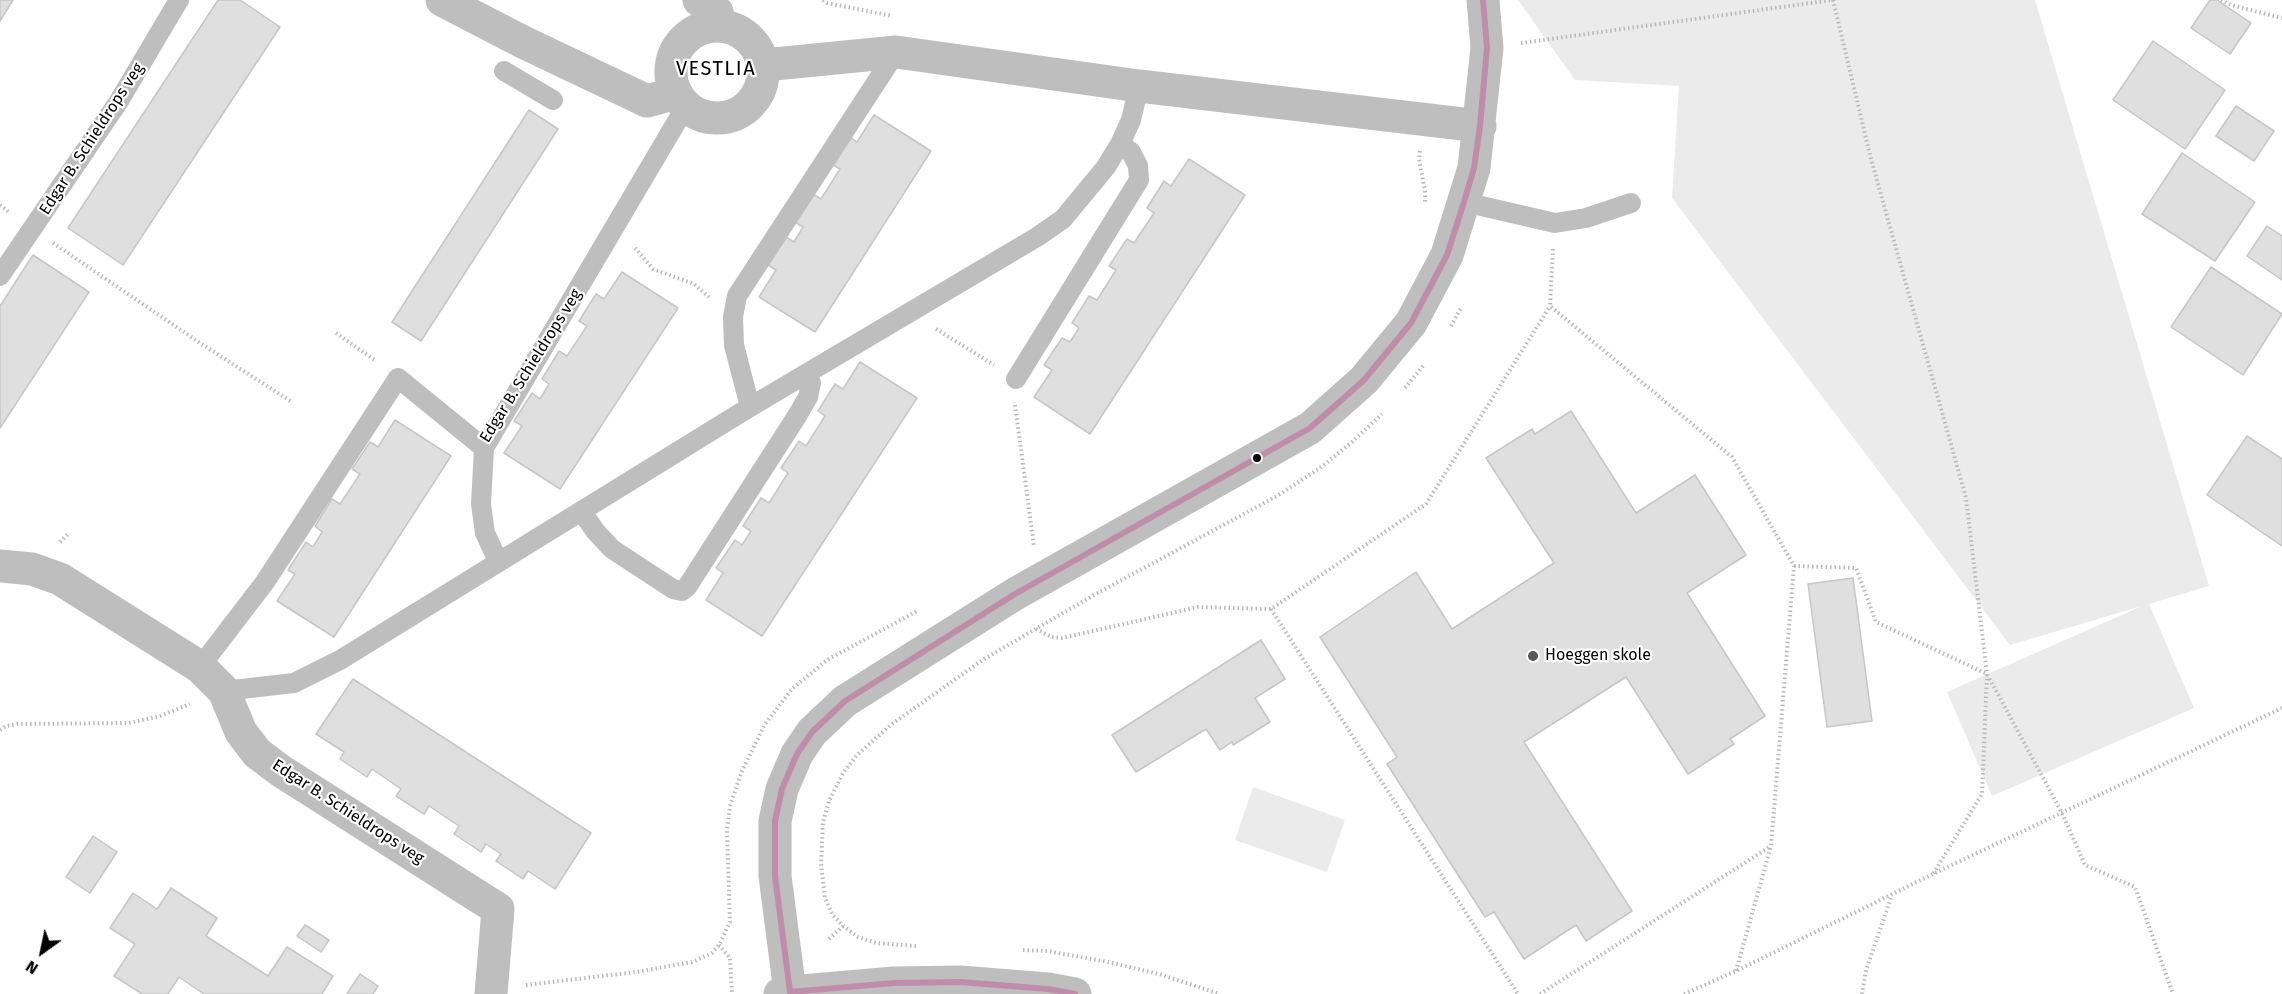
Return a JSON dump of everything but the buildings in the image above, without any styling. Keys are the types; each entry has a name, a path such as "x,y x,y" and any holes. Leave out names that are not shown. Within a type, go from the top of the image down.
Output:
{"street":[{"path":"442,0 523,42 647,101 681,99"},
{"path":"699,0 717,12 719,25"},
{"path":"1075,994 1014,990 960,982 894,983 785,993 775,876 775,821 782,789 797,754 812,732 845,701 1015,594 1310,428 1364,380 1411,323 1447,255 1464,202 1473,168 1480,126 1487,48 1483,0"},
{"path":"719,25 735,29 749,37 759,50 764,65 763,81 757,96 746,109 731,116 715,118 699,115 681,99 671,78 675,51 689,34 703,27 719,25"},
{"path":"764,65 896,52 1139,86 1480,126"},
{"name":"Edgar B. Schieldrops veg","path":"0,566 32,569 60,579 200,667 224,691 241,732 257,753 281,771 498,909 491,994"}],"lane":[{"name":"Edgar B. Schieldrops veg","path":"0,276 119,102 179,0"},
{"path":"750,407 734,345 733,317 737,296 896,52"},
{"path":"504,71 553,100"},
{"path":"224,691 294,684 340,660 750,407 910,313 1063,219 1106,167 1120,144 1131,120 1139,86"},
{"name":"Edgar B. Schieldrops veg","path":"398,378 484,448 619,221 681,99"},
{"path":"1016,379 1139,180 1138,166 1131,152 1120,144"},
{"path":"1464,202 1555,223 1586,218 1630,203"},
{"path":"582,512 612,549 674,589 682,591 687,587 797,416 808,397 811,383 808,374"},
{"path":"200,667 265,582 398,378"},
{"path":"484,448 481,504 485,533 498,561"}],"path":[{"path":"1487,48 1832,0 1871,159 1966,498 1987,674 1982,794 1933,874"},
{"path":"2221,0 2231,5 2282,18"},
{"path":"1419,159 1425,191 1425,210"},
{"path":"0,205 200,343 292,402"},
{"path":"619,221 637,252 653,268 694,284 733,317"},
{"path":"1036,629 1052,637 1062,638 1198,607 1271,609 1425,504 1550,306 1555,223"},
{"path":"1446,333 1466,298"},
{"path":"1550,306 1732,457 1794,566 1771,846 1736,971"},
{"path":"910,313 1016,379 1014,397 1017,426 1034,549"},
{"path":"336,333 398,378"},
{"path":"1398,396 1425,364"},
{"path":"917,946 876,943 858,937 832,914 825,897 821,842 823,822 829,801 843,773 856,755 892,724 984,659 1094,595 1277,496 1320,468 1352,442 1383,412"},
{"path":"1794,566 1856,568 1876,622 1987,674 2062,813 2085,865 2135,887 2174,994"},
{"path":"1271,609 1518,994"},
{"path":"0,730 6,726 18,724 129,723 160,716 224,691"},
{"path":"1684,994 2282,708"},
{"path":"1540,994 1771,846"},
{"path":"1862,994 1866,970 1893,894"},
{"path":"829,939 843,926"},
{"path":"719,945 730,958 732,994"},
{"path":"1012,949 1047,951 1108,962 1159,974 1220,994"}],"shaded area":[{"path":"1518,0 2035,0 2209,586 2149,604 2194,708 1992,796 1947,692 2142,606 2010,645 1672,198 1679,86 1575,80"},
{"path":"1253,787 1345,820 1327,872 1235,840"}],"transit line":[{"path":"790,992 775,876 775,821 782,789 797,754 812,732 845,701 1015,594 1310,428 1364,380 1411,323 1447,255 1464,202 1474,168 1480,126 1487,48 1483,0"},
{"path":"790,992 894,983 960,982 1048,989 1075,994"}],"place":[{"name":"Hoeggen skole","path":"1533,656"}],"district":[{"name":"VESTLIA","path":"716,69"}]}
